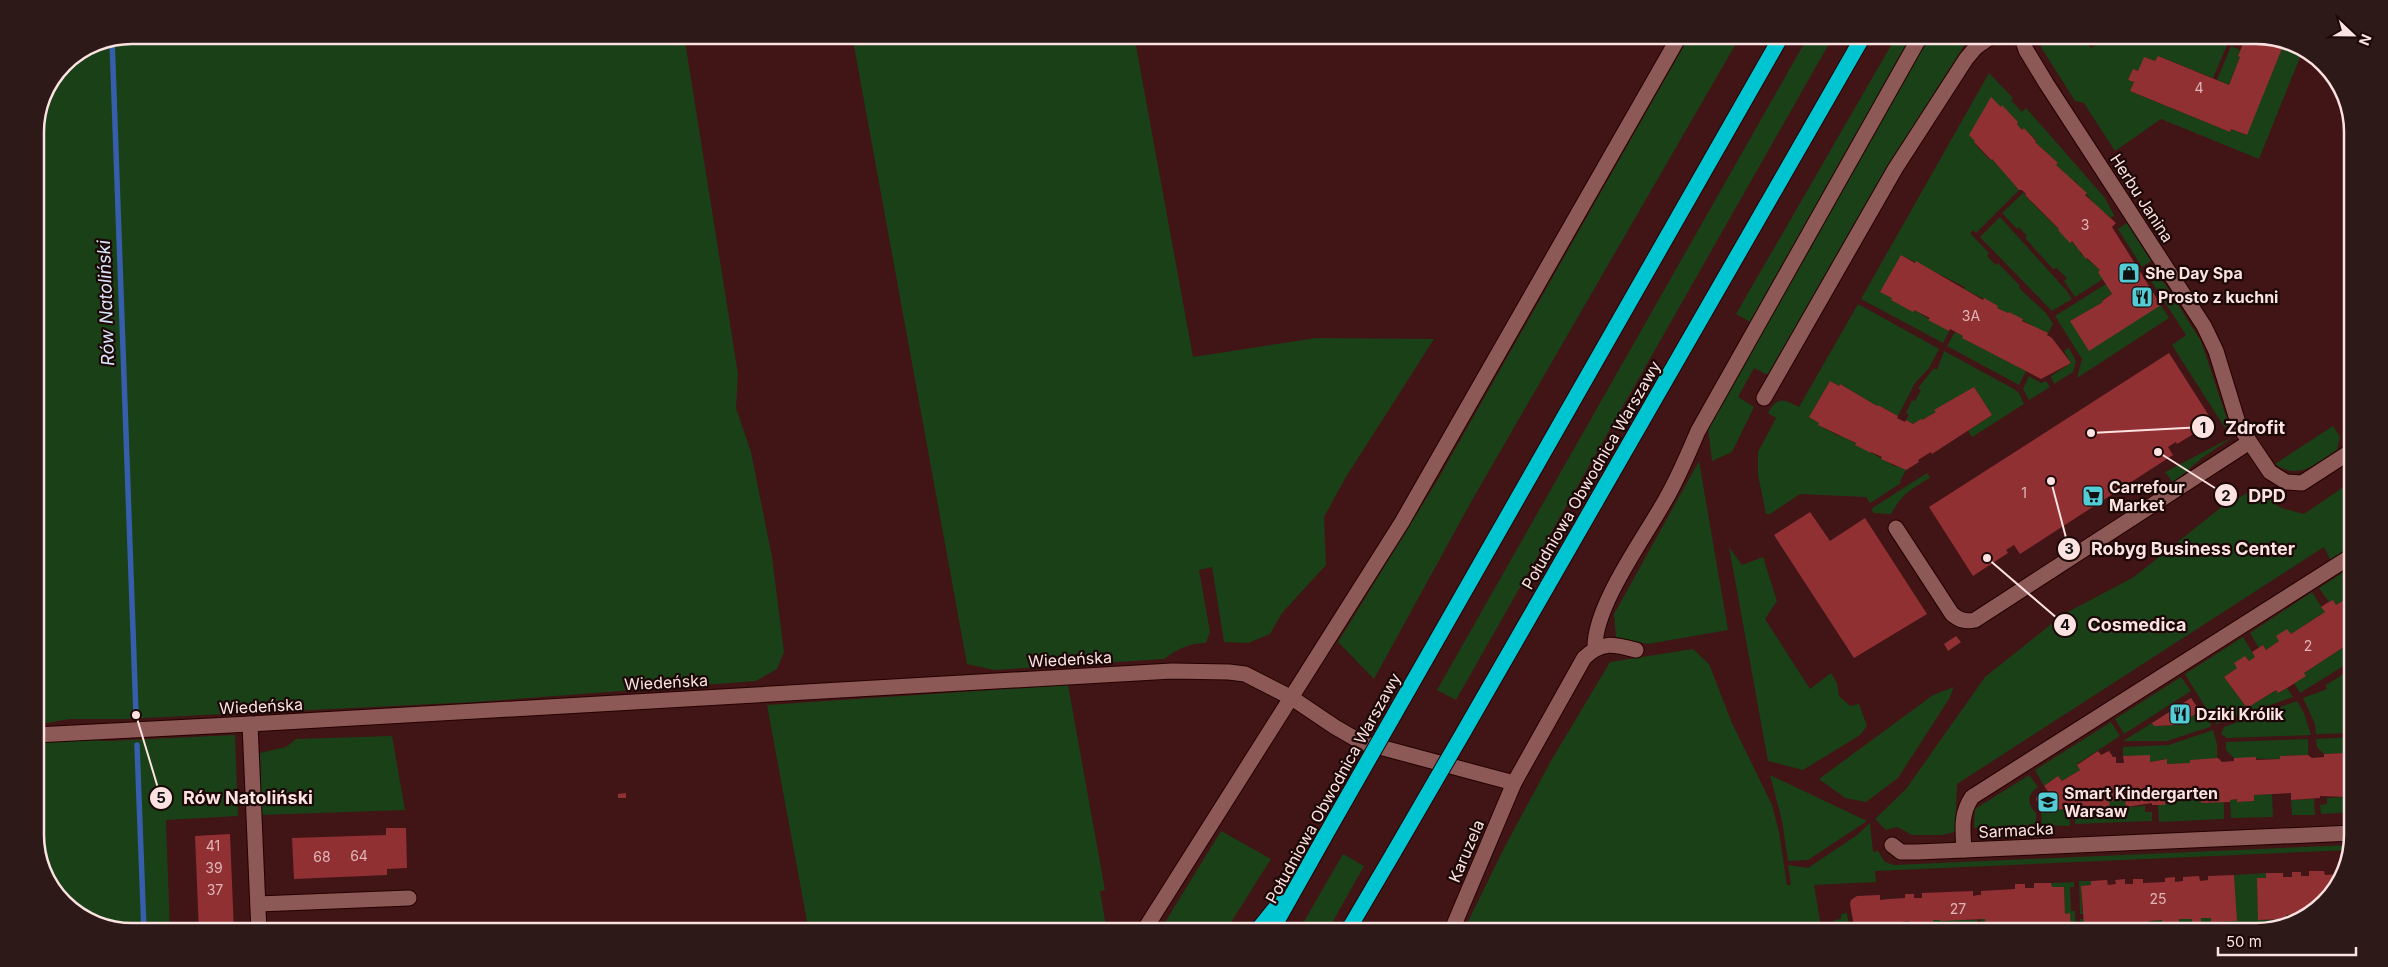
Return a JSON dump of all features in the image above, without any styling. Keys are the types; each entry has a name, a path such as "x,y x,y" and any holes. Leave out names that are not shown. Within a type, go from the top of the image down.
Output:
{"highway":[{"name":"Południowa Obwodnica Warszawy","path":"1276,923 1777,44"},
{"name":"Południowa Obwodnica Warszawy","path":"1352,923 1859,44"},
{"path":"1263,923 1308,866"}],"street":[{"path":"1149,923 1292,698 1432,471 1675,44"},
{"path":"1636,650 1618,645 1606,645 1595,648 1594,634 1606,604 1635,549 1670,492 1716,396 1917,44"},
{"path":"1764,398 1895,169 1966,59 1980,44"},
{"name":"Herbu Janina","path":"2024,44 2046,83 2204,326 2216,350 2239,426 2248,443 2270,472 2286,482 2302,483 2344,456"},
{"path":"1896,528 1952,614 1962,620 1975,620 2248,443"},
{"path":"1964,850 1962,819 1965,808 1972,798 2344,561"},
{"name":"Karuzela","path":"1455,923 1514,783 1584,658 1595,648"},
{"name":"Wiedeńska","path":"44,735 1207,670 1245,674 1292,698 1334,727 1361,742 1514,783"},
{"path":"250,724 259,923"},
{"name":"Sarmacka","path":"1892,845 1901,852 2344,833"},
{"path":"258,904 409,898"}],"green space":[{"path":"126,44 685,44 738,374 736,408 751,452 772,557 784,652 777,669 756,681 475,702 123,719 70,719 44,723 44,132 45,115 50,98 66,74 78,62 98,50"},
{"path":"854,44 1136,44 1193,357 1316,338 1434,339 1346,477 1324,517 1326,565 1282,613 1270,634 1248,643 1224,642 1212,567 1199,570 1210,632 1206,643 1184,647 1164,659 994,670 967,664"},
{"path":"1685,44 1736,44 1471,502 1374,679 1338,642 1437,481"},
{"path":"1804,44 1829,44 1456,700 1437,690"},
{"path":"1892,44 1911,44 1752,323 1736,314"},
{"path":"1923,44 1965,44 1884,173 1771,373 1766,374 1754,368 1738,397 1754,407 1732,452 1712,461 1708,428"},
{"path":"2041,44 2088,44 2091,48 2097,44 2225,44 2227,45 2213,78 2158,56 2155,61 2138,71 2133,69 2128,80 2134,82 2130,91 2230,132 2231,129 2246,135 2282,47 2300,56 2259,159 2161,119 2115,151 2084,103 2075,101"},
{"path":"2231,46 2240,50 2238,56 2240,57 2229,85 2217,80"},
{"path":"1989,73 2013,98 2011,100 2022,112 2026,108 2105,198 2114,215 2111,218 2104,212 2102,213 2075,181 2073,182 2056,165 2058,163 2035,142 2036,140 2024,128 2022,130 2017,124 2018,122 2002,106 1974,143 1990,160 1992,159 2019,190 1976,233 1973,230 1970,233 1989,253 1987,256 1996,265 1998,263 2020,286 2019,288 2046,313 2053,324 2048,333 2039,330 1964,289 1965,287 1901,255 1914,310 1949,331 1943,343 1861,299"},
{"path":"2024,192 2025,196 2081,251 2080,253 2100,270 2103,279 2075,297 2064,281 2067,278 2056,268 2053,269 2025,238 2027,236 2019,227 2017,229 2002,213"},
{"path":"2000,217 2072,299 2052,311 1980,237"},
{"path":"2127,223 2151,261 2142,267 2118,229"},
{"path":"2154,267 2201,341 2229,425 2225,428 2172,345 2186,335 2146,273"},
{"path":"2106,284 2112,294 2102,300 2103,302 2070,321 2161,305 2169,318 2077,378 2082,359 2055,316"},
{"path":"1858,304 1939,349 1929,368 1915,383 1898,416 1840,384 1839,386 1830,381 1809,417 1839,436 1841,435 1896,467 1897,465 1906,470 1900,481 1901,483 1870,503 1866,497 1800,494 1770,514 1766,514 1758,475 1758,452 1776,418 1768,413 1778,401 1789,402 1799,407"},
{"path":"1955,332 1963,336 1962,338 2026,371 2019,385 1947,346"},
{"path":"2069,348 2076,361 2073,372 2054,384 2051,376 2071,363 2064,351"},
{"path":"1944,351 2014,389 2019,393 2024,404 1972,437 1968,431 1992,415 1974,387 1922,420 1913,424 1906,420 1909,415 1906,413 1912,400 1915,401 1921,390 1918,388 1934,368 1937,370"},
{"path":"2029,376 2041,383 2046,381 2050,387 2029,400 2023,389"},
{"path":"2333,426 2340,437 2337,450 2322,460 2300,471 2284,469 2275,464"},
{"path":"2234,436 2202,458 2173,483 2165,472"},
{"path":"1699,461 1728,630 1648,644 1616,637 1614,614"},
{"path":"1927,473 1930,478 1907,493 1899,501 1891,514 1874,513 1871,509"},
{"path":"2344,487 2344,552 2331,561 2324,547 1957,784 1955,832 1942,835 1912,835 1897,827 1886,830 1875,819 1906,789 1985,677 2064,614 2134,577 2224,505 2258,488 2281,508 2304,514"},
{"path":"1729,547 1742,565 1763,557 1777,601 1765,619 1810,689 1831,673 1837,683 1839,696 1850,706 1859,704 1867,726 1860,735 1803,770 1768,761"},
{"path":"2344,572 2344,600 2336,605 2333,600 2329,602 2319,588"},
{"path":"2312,592 2325,612 2291,634 2276,636 2279,641 2266,650 2263,645 2259,648 2250,633"},
{"path":"2243,637 2255,657 2249,661 2245,656 2237,668 2224,677 2247,708 2276,690 2278,693 2287,688 2293,697 2216,724 2185,674"},
{"path":"2344,647 2344,666 2300,693 2294,683 2305,675 2304,673"},
{"path":"1693,649 1709,664 1732,723 1772,805 1779,832 1787,885 1791,885 1788,865 1808,868 1857,835 1870,823 1873,852 1878,851 1885,862 1894,865 2344,845 2343,850 1875,871 1876,882 1814,885 1820,923 1467,923 1502,852 1552,759 1610,662"},
{"path":"2344,674 2344,733 2316,734 2315,724 2303,698 2327,689 2326,685"},
{"path":"2181,677 2191,691 2124,734 2115,719"},
{"path":"1068,685 1105,890 1100,891 1105,923 807,923 767,705"},
{"path":"1954,687 1949,699 1898,778 1866,802 1845,798 1819,779 1933,695"},
{"path":"2297,701 2304,713 2311,735 2227,738 2221,734 2224,727"},
{"path":"2200,711 2211,724 2210,727 2167,741 2123,741 2152,723 2155,726 2178,725"},
{"path":"2111,722 2120,736 2077,764 2080,770 2062,781 2058,776 2044,786 2035,770"},
{"path":"2213,730 2217,744 2217,759 2190,760 2190,763 2167,764 2166,759 2150,762 2123,756 2123,747 2169,745"},
{"path":"235,735 238,816 166,820 170,923 120,922 98,917 78,905 62,889 48,864 44,841 44,742 77,739 108,741"},
{"path":"392,736 405,810 262,815 260,753 286,747 296,739"},
{"path":"2344,737 2344,753 2324,754 2317,747 2316,739"},
{"path":"2308,739 2308,755 2280,756 2280,759 2234,758 2226,750 2226,742"},
{"path":"1770,775 1867,821 1808,860 1788,861 1782,821"},
{"path":"2029,775 2038,787 2029,799 2036,813 2036,825 1974,828 1975,809"},
{"path":"2272,794 2273,817 2231,818 2230,800 2237,799 2237,802 2254,801 2254,795"},
{"path":"2344,797 2344,813 2321,814 2320,805 2327,804 2327,798"},
{"path":"2201,799 2201,803 2224,802 2224,819 2159,822 2158,805 2165,805 2165,800"},
{"path":"2314,799 2315,815 2292,815 2291,800"},
{"path":"2125,800 2126,807 2145,806 2145,812 2152,812 2152,821 2075,824 2075,809 2090,806 2091,808 2109,807 2109,801"},
{"path":"2065,809 2065,814 2069,814 2070,826 2042,825 2041,810"},
{"path":"1221,831 1271,859 1231,923 1165,923"},
{"path":"1343,854 1364,866 1332,923 1303,923"},
{"path":"2266,873 2266,878 2257,878 2259,920 2282,919 2256,923 2201,923 2201,918 2211,918 2212,922 2236,921 2234,875"},
{"path":"2079,881 2091,881 2091,885 2081,886 2082,911 2084,914 2080,914"},
{"path":"2074,882 2074,887 2070,887 2071,911 2075,911 2076,923 2070,923 2070,914 2065,914 2064,887 2052,887 2051,883"},
{"path":"1847,913 1849,923 1834,923 1834,920 1841,919 1841,914"},
{"path":"2295,914 2286,918 2286,915"},
{"path":"1981,919 1985,919 1986,923 1981,923"},
{"path":"2179,919 2192,919 2192,923 2179,923"},
{"path":"1933,920 1977,920 1977,923 1933,923"},
{"path":"2162,920 2163,923 2149,923 2149,921"}],"building":[{"path":"2243,44 2273,45 2282,47 2247,135 2231,129 2230,132 2130,91 2134,82 2128,80 2133,69 2138,71 2144,57 2155,61 2158,56 2229,85 2240,57 2238,56"},
{"path":"1991,97 2001,107 2002,105 2018,122 2017,124 2022,130 2024,128 2035,142 2058,163 2056,165 2087,193 2085,195 2116,223 2112,227 2161,305 2089,351 2070,321 2103,302 2112,294 2098,272 2100,270 2086,259 2072,241 2070,243 2059,229 2022,190 2019,190 1969,135"},
{"path":"1901,255 1915,263 1916,261 1983,300 1984,298 1998,306 1997,308 2009,312 2023,319 2022,321 2048,333 2047,335 2052,338 2071,363 2041,379 1962,338 1963,336 1950,329 1949,331 1928,320 1930,318 1914,310 1913,312 1891,300 1892,298 1880,292"},
{"path":"2169,353 2213,422 2177,444 2176,442 2168,447 2173,455 2020,554 2014,545 2006,550 2008,553 1973,576 1929,507"},
{"path":"1830,381 1839,386 1840,384 1898,416 1897,418 1913,424 1936,412 1934,410 1974,387 1992,415 1932,454 1931,452 1918,460 1919,462 1906,470 1881,459 1882,457 1818,425 1819,423 1809,417"},
{"path":"1810,512 1830,541 1865,518 1927,614 1854,658 1774,535"},
{"path":"2333,600 2336,605 2344,600 2344,647 2304,673 2306,676 2287,688 2278,693 2276,690 2247,708 2224,677 2237,668 2234,663 2245,656 2249,661 2255,657 2252,652 2263,645 2266,650 2279,641 2276,636 2287,629 2291,634 2325,612 2321,607 2327,603"},
{"path":"1956,636 1961,642 1948,651 1944,644"},
{"path":"2191,698 2200,711 2178,725 2154,726 2152,723"},
{"path":"2098,751 2101,755 2109,751 2113,757 2116,757 2116,763 2124,763 2123,756 2150,755 2150,762 2167,759 2167,764 2190,763 2190,760 2218,758 2222,762 2234,761 2234,758 2256,757 2256,760 2280,759 2280,756 2308,755 2312,758 2324,757 2324,754 2344,753 2344,797 2320,796 2320,798 2291,800 2291,793 2254,795 2254,801 2237,802 2237,799 2230,800 2230,802 2201,803 2201,799 2165,800 2165,805 2152,805 2152,803 2126,807 2125,800 2109,801 2110,807 2091,808 2090,806 2075,809 2075,803 2070,803 2066,809 2041,810 2041,806 2036,800 2037,796 2042,793 2045,797 2050,794 2044,786 2058,776 2062,781 2080,770 2077,765"},
{"path":"626,793 626,798 618,798 618,794"},
{"path":"386,828 406,828 407,868 387,869 387,875 294,879 292,838 386,835"},
{"path":"230,834 234,923 199,923 195,836"},
{"path":"2309,871 2324,871 2325,875 2335,874 2326,889 2305,908 2295,914 2286,915 2286,918 2282,919 2258,920 2257,878 2266,878 2266,873 2283,873 2283,877 2292,877 2292,872 2301,872 2301,876 2309,876"},
{"path":"2234,875 2237,921 2211,922 2211,918 2201,918 2201,923 2192,923 2192,919 2179,919 2179,923 2162,923 2162,920 2149,921 2149,923 2084,923 2081,886 2091,885 2091,881 2107,880 2108,885 2116,884 2115,880 2125,879 2125,884 2133,884 2133,879 2143,879 2143,883 2165,882 2165,878 2175,877 2175,882 2183,881 2183,877 2199,876 2200,881 2208,880 2208,876"},
{"path":"2034,883 2051,883 2052,887 2064,887 2065,914 2070,913 2071,923 1986,923 1985,919 1933,920 1933,923 1909,923 1909,921 1853,923 1850,904 1851,900 1857,896 1880,895 1880,900 1905,898 1905,894 1914,894 1914,898 1922,898 1922,893 1973,891 1973,896 1981,895 1981,891 2015,889 2015,884 2025,884 2025,888 2034,888"}],"waterway":[{"name":"Rów Natoliński","path":"112,46 136,715"},
{"name":"Rów Natoliński","path":"137,745 144,923"}],"place":[{"name":"She Day Spa","path":"2129,273"},
{"name":"Prosto z kuchni","path":"2142,297"},
{"name":"Zdrofit","path":"2091,433"},
{"name":"DPD","path":"2158,452"},
{"name":"Robyg Business Center","path":"2051,481"},
{"name":"Carrefour Market","path":"2093,496"},
{"name":"Cosmedica","path":"1987,558"},
{"name":"Dziki Królik","path":"2180,714"},
{"name":"Rów Natoliński","path":"136,715"},
{"name":"Smart Kindergarten Warsaw","path":"2048,802"}]}
